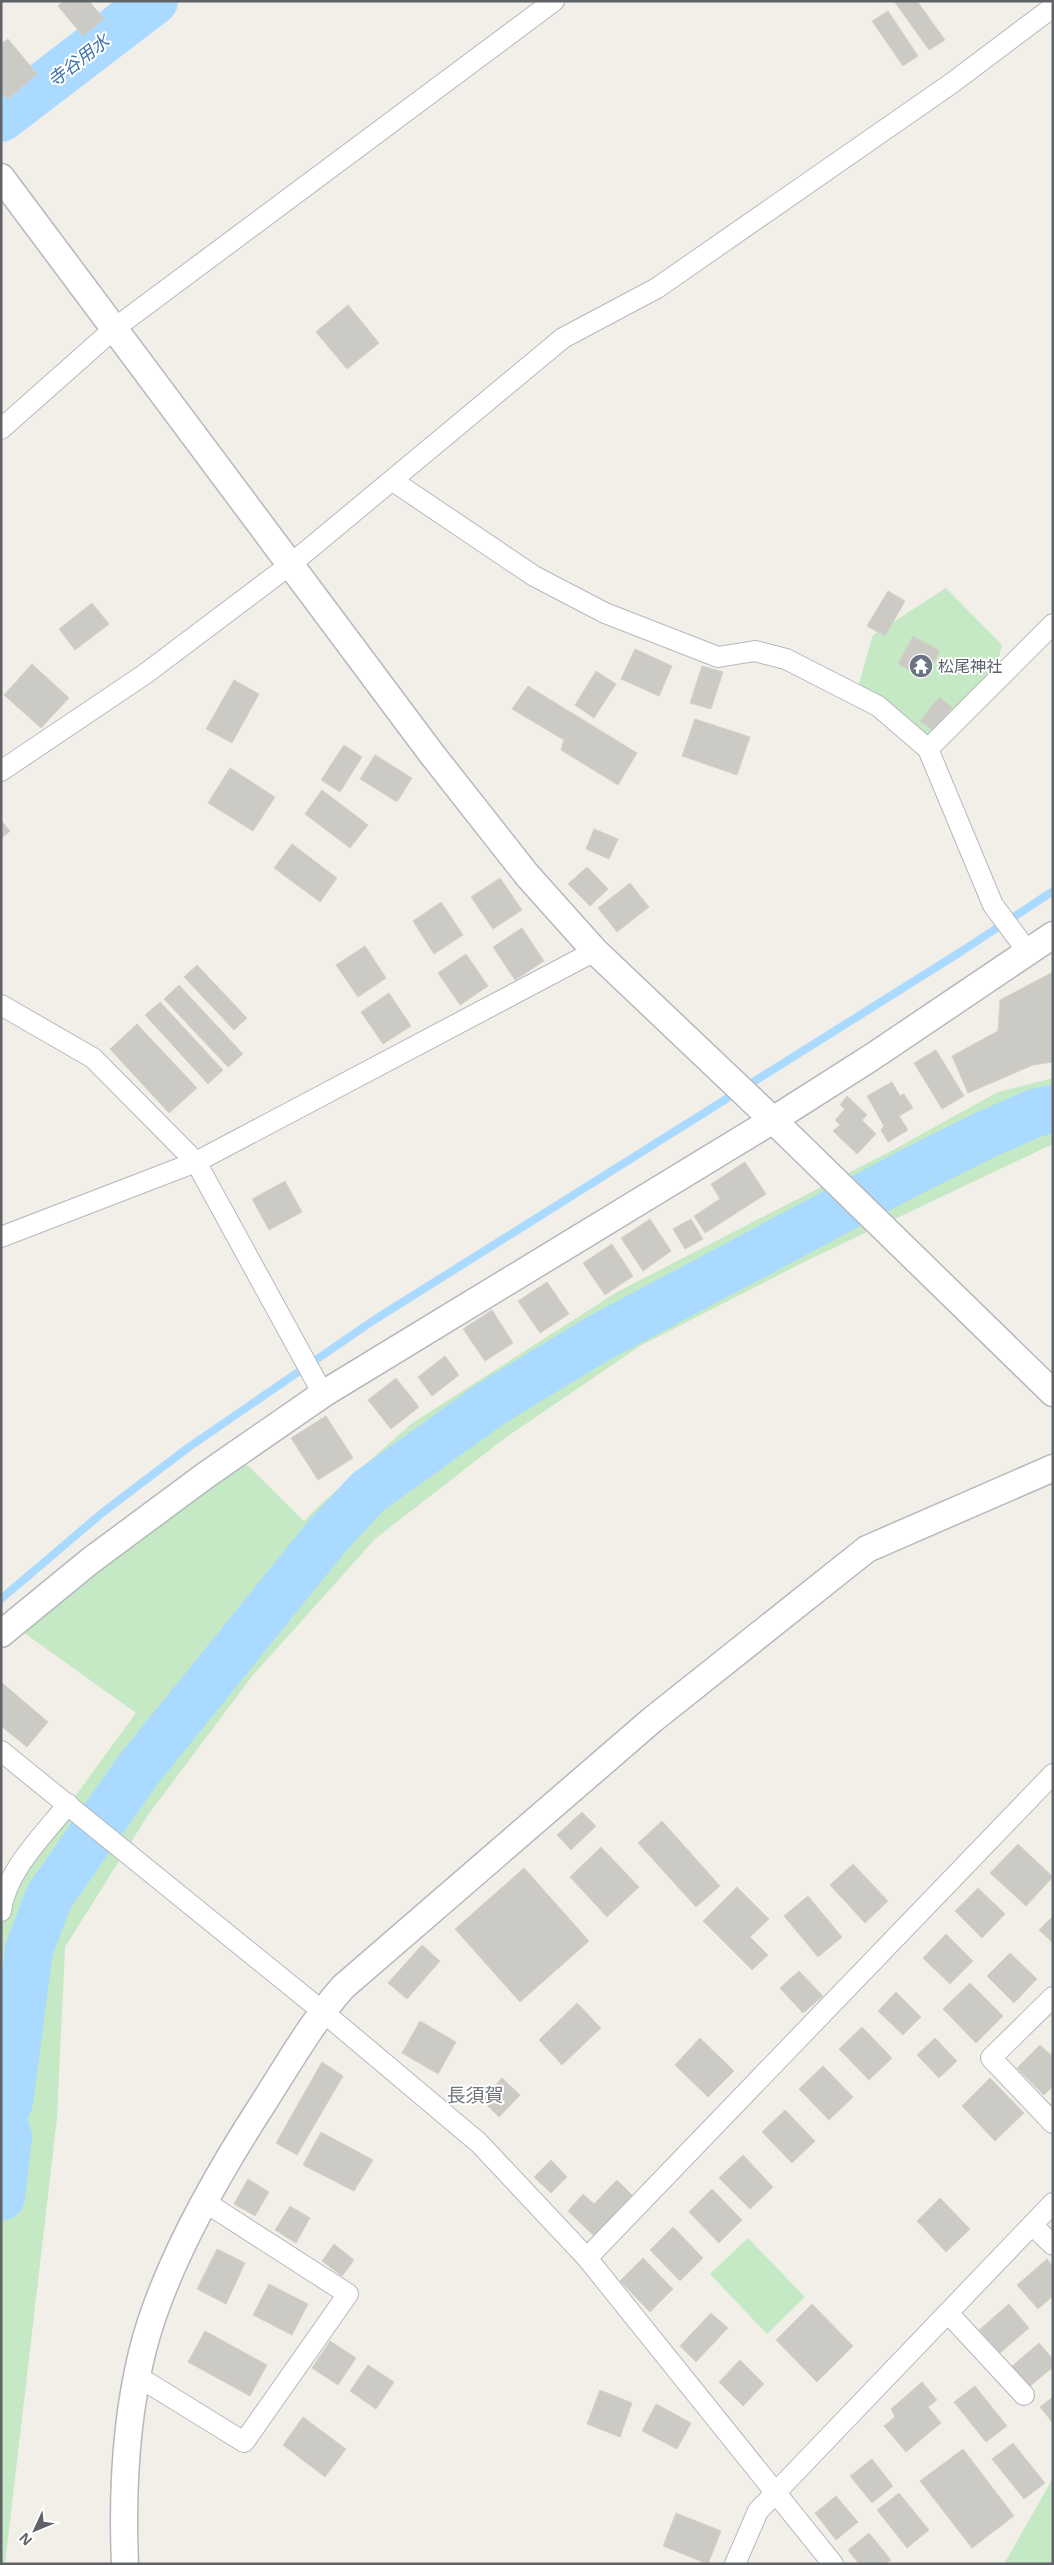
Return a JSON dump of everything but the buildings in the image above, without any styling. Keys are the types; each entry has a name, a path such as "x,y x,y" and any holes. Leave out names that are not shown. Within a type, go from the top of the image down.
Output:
{"street":[{"path":"1,429 115,328 554,1"},
{"path":"1,772 145,674 292,564 563,338 658,288 952,83 1053,6"},
{"path":"1,177 480,816 527,875 595,951 773,1120 1053,1393"},
{"path":"393,481 534,576 605,613 718,657 755,651 786,658 878,706 928,749 993,905 1028,952"},
{"path":"928,749 1053,624"},
{"path":"1,1634 97,1555 206,1475 323,1394 773,1120 872,1057 1053,935"},
{"path":"1,1237 196,1162 595,951"},
{"path":"1,1006 93,1058 196,1162 323,1394"},
{"path":"125,2564 122,2504 128,2422 142,2352 164,2285 205,2202 250,2123 322,2011 351,1981 652,1720 867,1549 1053,1468"},
{"path":"1,1751 322,2011 479,2143 587,2258 833,2564"},
{"path":"587,2258 1053,1774"},
{"path":"1,1911 3,1898 23,1861 68,1804"},
{"path":"1053,1997 991,2058 1053,2123"},
{"path":"137,2376 244,2442 348,2294 205,2202"},
{"path":"735,2564 758,2511 1053,2203"},
{"path":"1032,2225 1053,2245"},
{"path":"948,2313 1024,2395"}],"green space":[{"path":"946,588 1002,645 992,685 928,749 856,694 873,635"},
{"path":"1053,1078 1053,1144 804,1262 640,1346 505,1438 375,1539 253,1675 148,1815 65,1947 57,2118 5,2564 1,2564 1,1927 8,1888 136,1713 16,1627 236,1454 304,1521 411,1424 617,1292 893,1150 998,1092"},
{"path":"748,2238 805,2297 767,2334 710,2274"},
{"path":"1053,2478 1053,2564 1004,2564"}],"waterway":[{"name":"寺谷用水","path":"1,118 154,1"},
{"path":"1,1599 102,1513 189,1447 374,1320 962,951 1053,891"},
{"path":"1,2197 8,2137 2,2116 9,2102 29,1950 49,1897 138,1770 328,1535 368,1492 492,1403 599,1338 909,1173 987,1134 1035,1113 1053,1109"}],"place":[{"name":"松尾神社","path":"921,666"}],"district":[{"name":"長須賀","path":"475,2095"}]}
